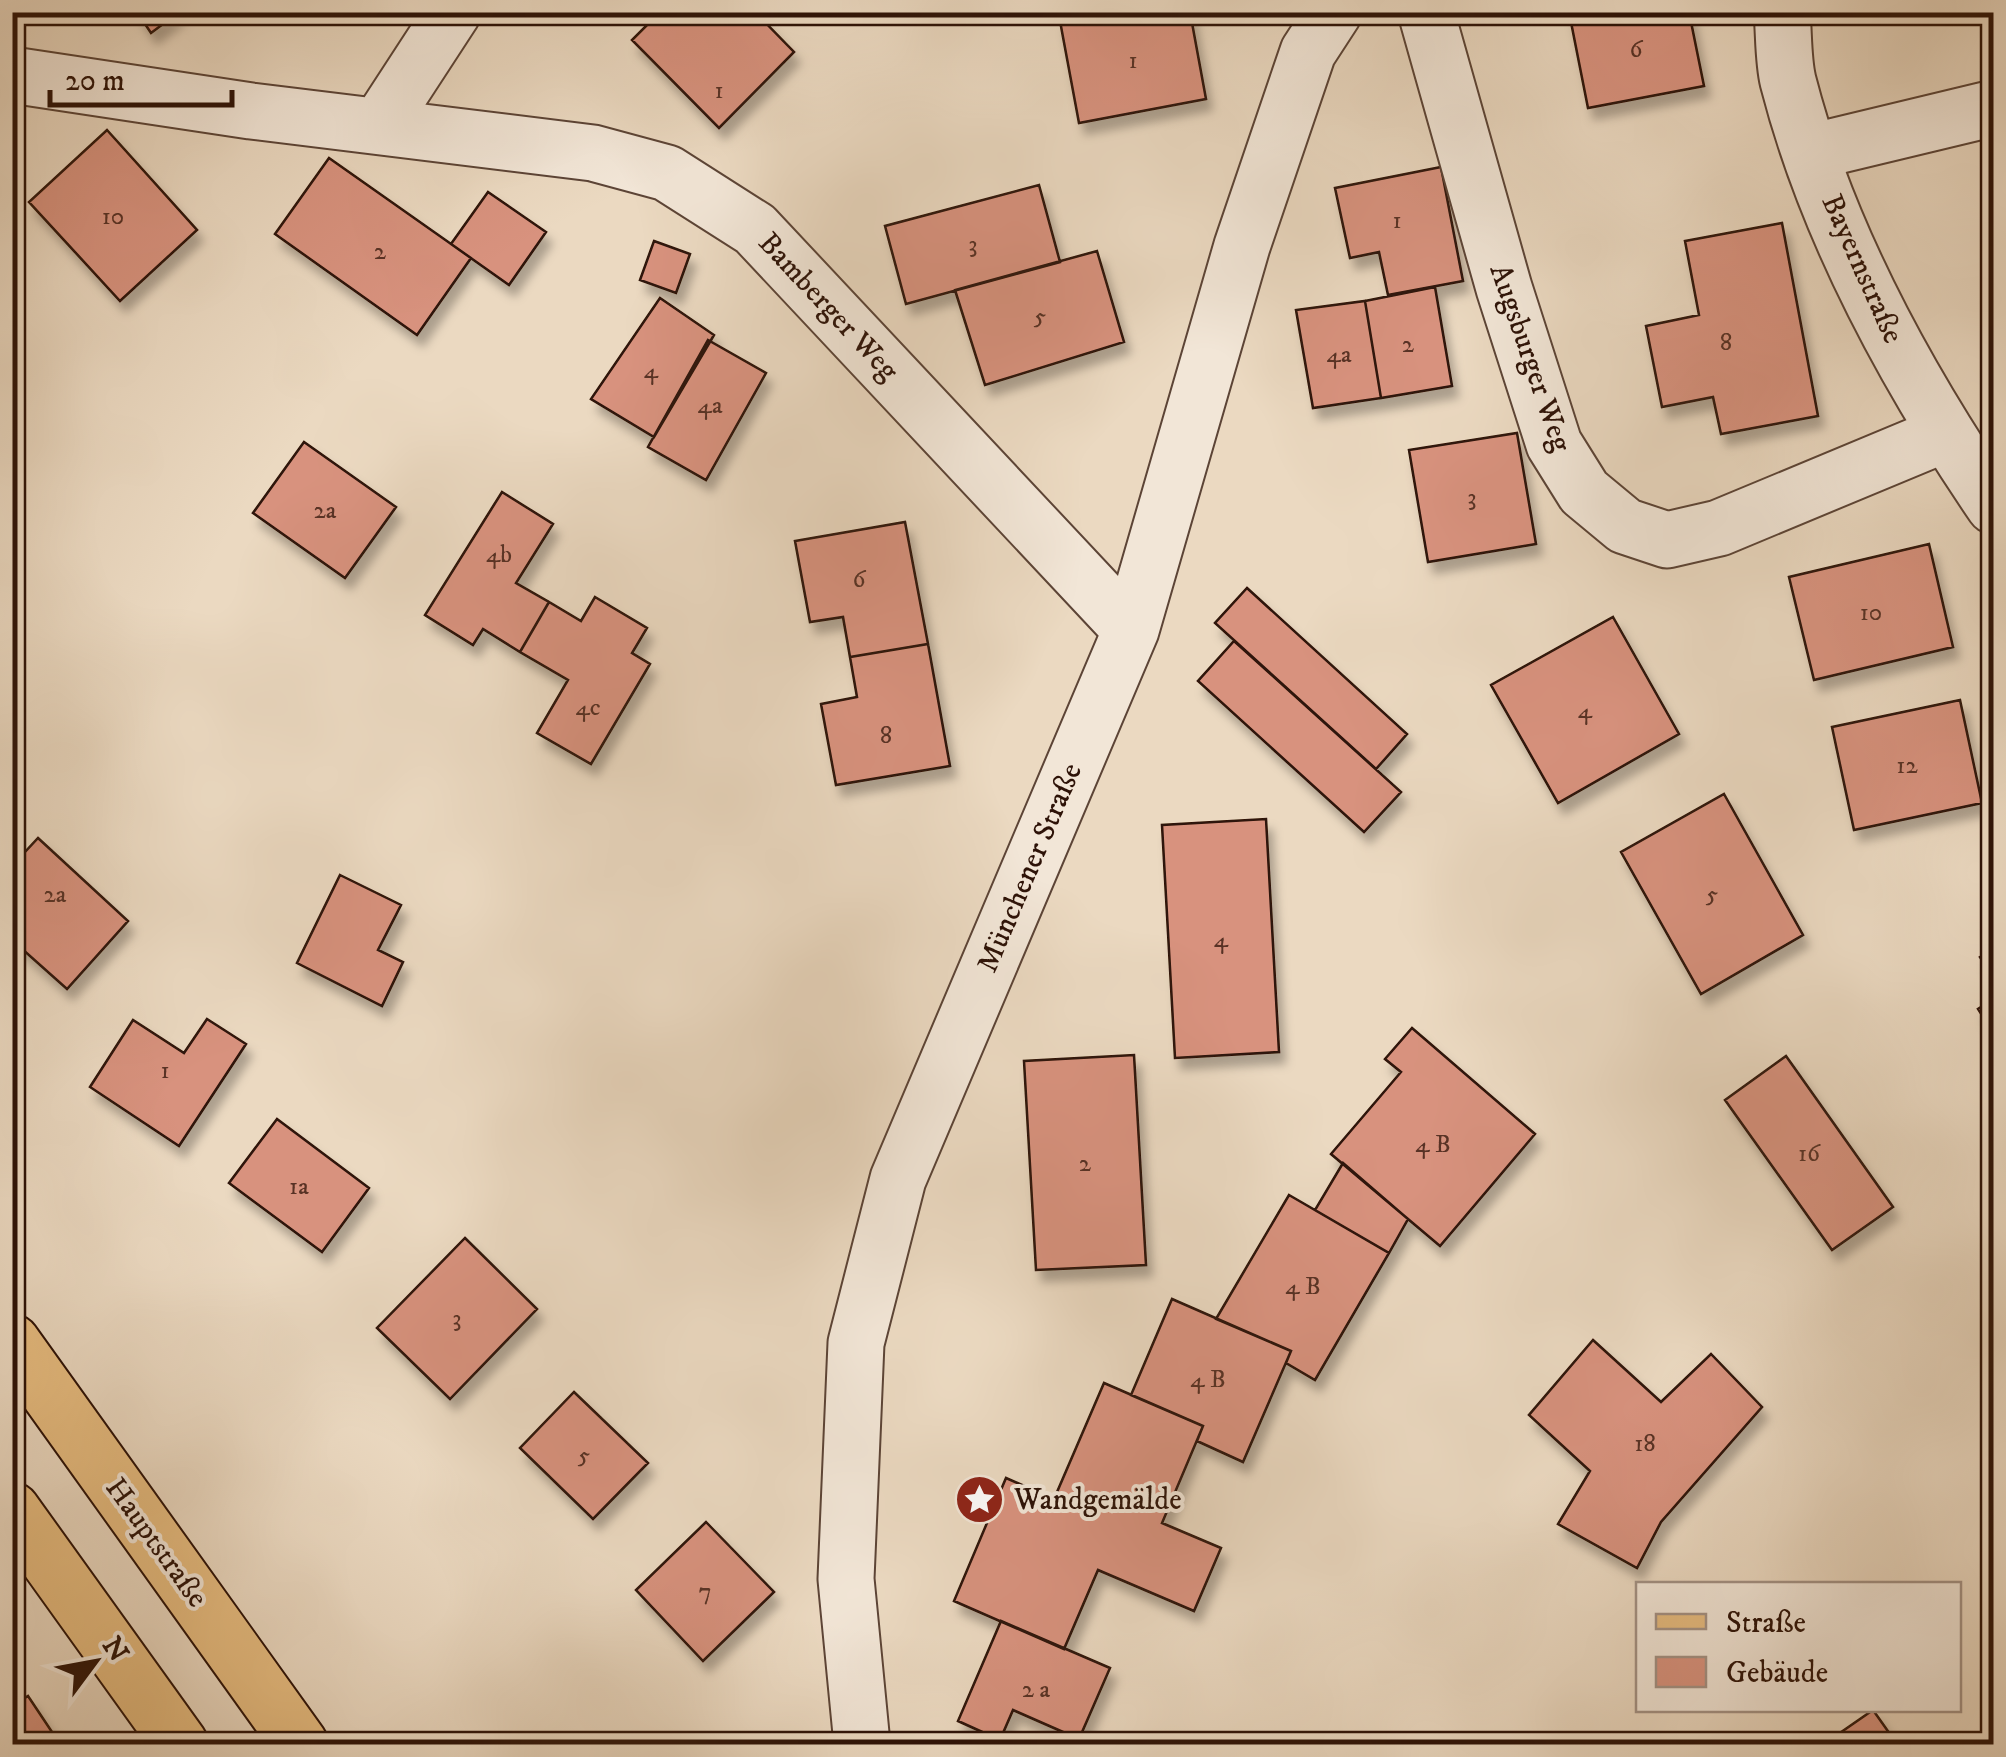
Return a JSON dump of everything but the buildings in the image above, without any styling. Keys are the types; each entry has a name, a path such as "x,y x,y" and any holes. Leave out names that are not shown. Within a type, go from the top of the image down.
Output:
{"main road":[{"name":"Hauptstraße","path":"12,1342 300,1744"},
{"path":"12,1510 180,1744"}],"street":[{"path":"380,124 453,12"},
{"name":"Münchener Straße","path":"862,1744 846,1580 856,1344 898,1179 1132,630 1242,246 1308,52 1334,12"},
{"name":"Augsburger Weg","path":"1426,12 1504,288 1554,444 1584,492 1624,526 1667,540 1719,528 1945,434"},
{"name":"Bayernstraße","path":"1782,12 1787,77 1811,152 1871,300 1945,434 1994,506"},
{"name":"Bamberger Weg","path":"12,75 250,111 593,153 667,173 755,229 1132,630"},
{"path":"1811,152 1994,108"}],"place":[{"name":"Wandgemälde","path":"979,1500"}]}
